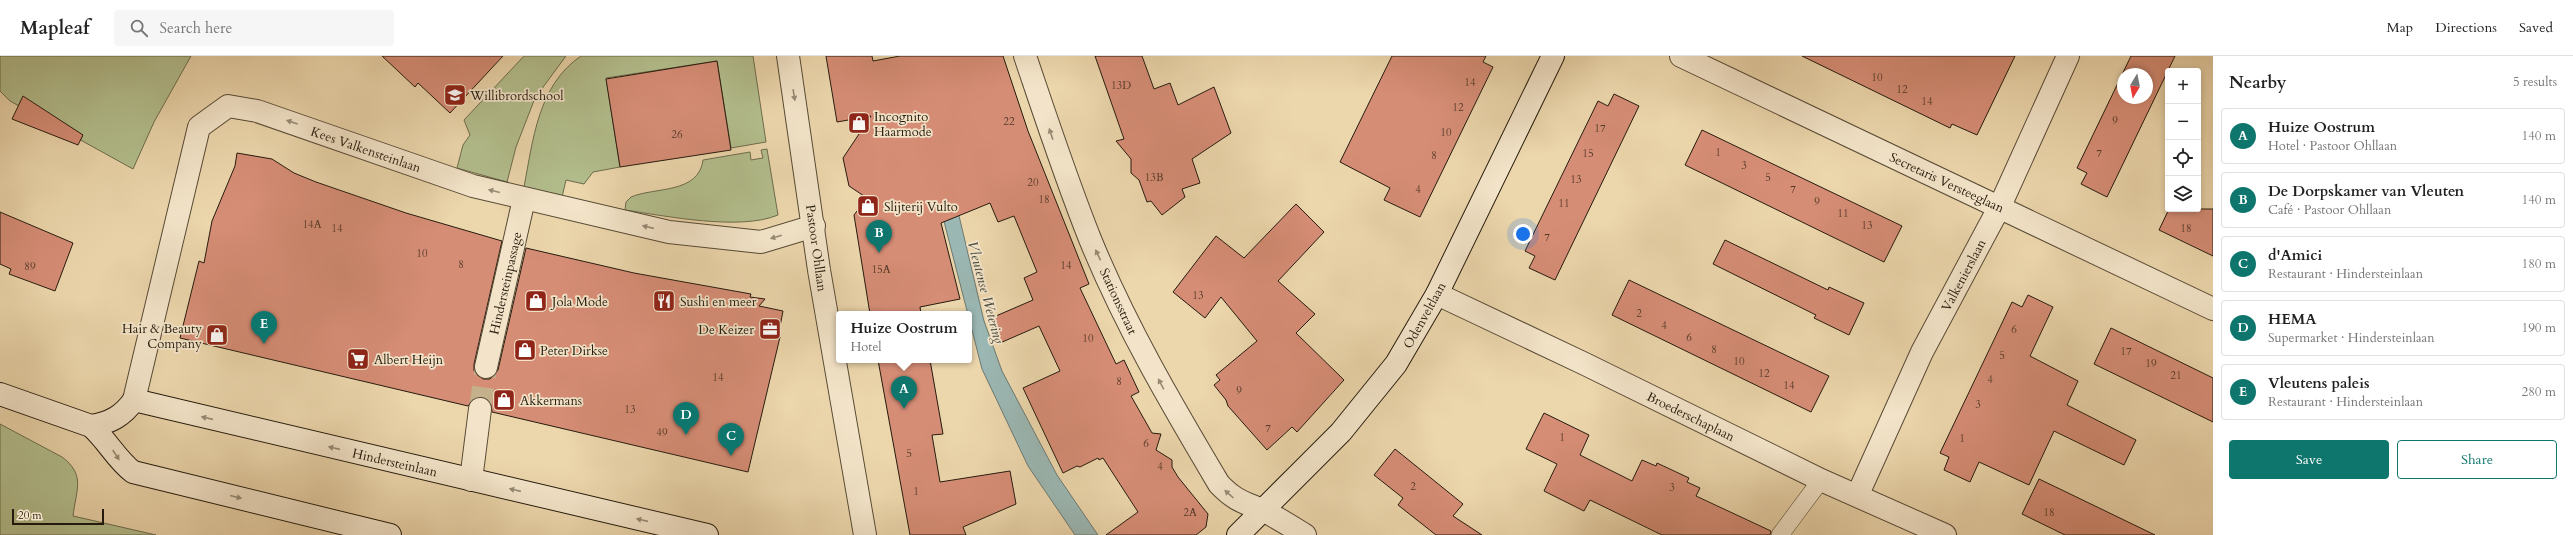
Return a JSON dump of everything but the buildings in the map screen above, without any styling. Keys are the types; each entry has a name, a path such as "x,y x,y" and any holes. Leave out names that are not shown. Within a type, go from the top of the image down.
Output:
{"street":[{"name":"Pastoor Ohllaan","path":"788,56 836,359"},
{"name":"Stationsstraat","path":"1025,56 1057,153 1091,240 1146,355 1219,484 1230,496 1244,505 1264,511 1305,535"},
{"name":"Odenveltlaan","path":"1238,535 1264,511 1341,432 1391,370 1437,294 1553,56"},
{"name":"Secretaris Versteeglaan","path":"1681,56 2000,206 2213,309"},
{"name":"Valkenierslaan","path":"1858,494 1922,352 2000,206 2068,56"},
{"name":"Kees Valkensteinlaan","path":"134,400 199,127 228,106 257,111 473,186 669,232 761,242 814,226"},
{"name":"Hindersteinpassage","path":"486,367 524,199"},
{"name":"Broederschaplaan","path":"1437,294 1585,364 1821,480 1858,494 1945,535"},
{"name":"Pastoor Ohllaan","path":"837,363 865,535"},
{"path":"0,394 90,426 101,434 119,461 133,472 390,535"},
{"path":"90,426 113,420 127,410 134,400"},
{"name":"Hindersteinlaan","path":"134,400 707,535"},
{"path":"471,480 480,409"}],"lane":[{"path":"1780,535 1821,480"}],"green space":[{"path":"0,56 191,56 154,122 133,169 10,101 0,91"},
{"path":"524,56 566,56 535,98 516,147 507,182 457,168 463,145 470,135 464,120"},
{"path":"581,56 753,56 766,142 731,148 717,61 606,78 620,167 593,172 584,184 566,180 562,197 524,187 535,133 546,98 555,82 567,68"},
{"path":"767,149 778,215 762,220 724,222 703,221 625,210 626,202 631,197 674,188 693,179 700,171 703,160 750,152 751,160 763,158 761,150"},
{"path":"0,424 62,457 74,470 78,484 73,516 156,535 0,535"}],"water":[{"path":"946,161 984,321 1002,371 1057,475 1098,535 1075,535 1028,466 982,369 972,330 972,311 967,311 930,167"}],"tunnel":[{"path":"480,409 486,367"}],"place":[{"name":"Willibrordschool","path":"455,95"},
{"name":"Incognito Haarmode","path":"859,123"},
{"name":"Slijterij Vulto","path":"868,206"},
{"name":"De Dorpskamer van Vleuten","path":"879,253"},
{"name":"Jola Mode","path":"536,301"},
{"name":"Sushi en meer","path":"664,301"},
{"name":"De Keizer","path":"770,329"},
{"name":"Hair & Beauty Company","path":"217,335"},
{"name":"Vleutens paleis","path":"264,344"},
{"name":"Peter Dirkse","path":"525,350"},
{"name":"Albert Heijn","path":"358,359"},
{"name":"Akkermans","path":"504,400"},
{"name":"Huize Oostrum","path":"904,409"},
{"name":"HEMA","path":"686,435"},
{"name":"d'Amici","path":"731,456"}],"water label":[{"name":"Vleutense Wetering","path":"986,292"}]}
